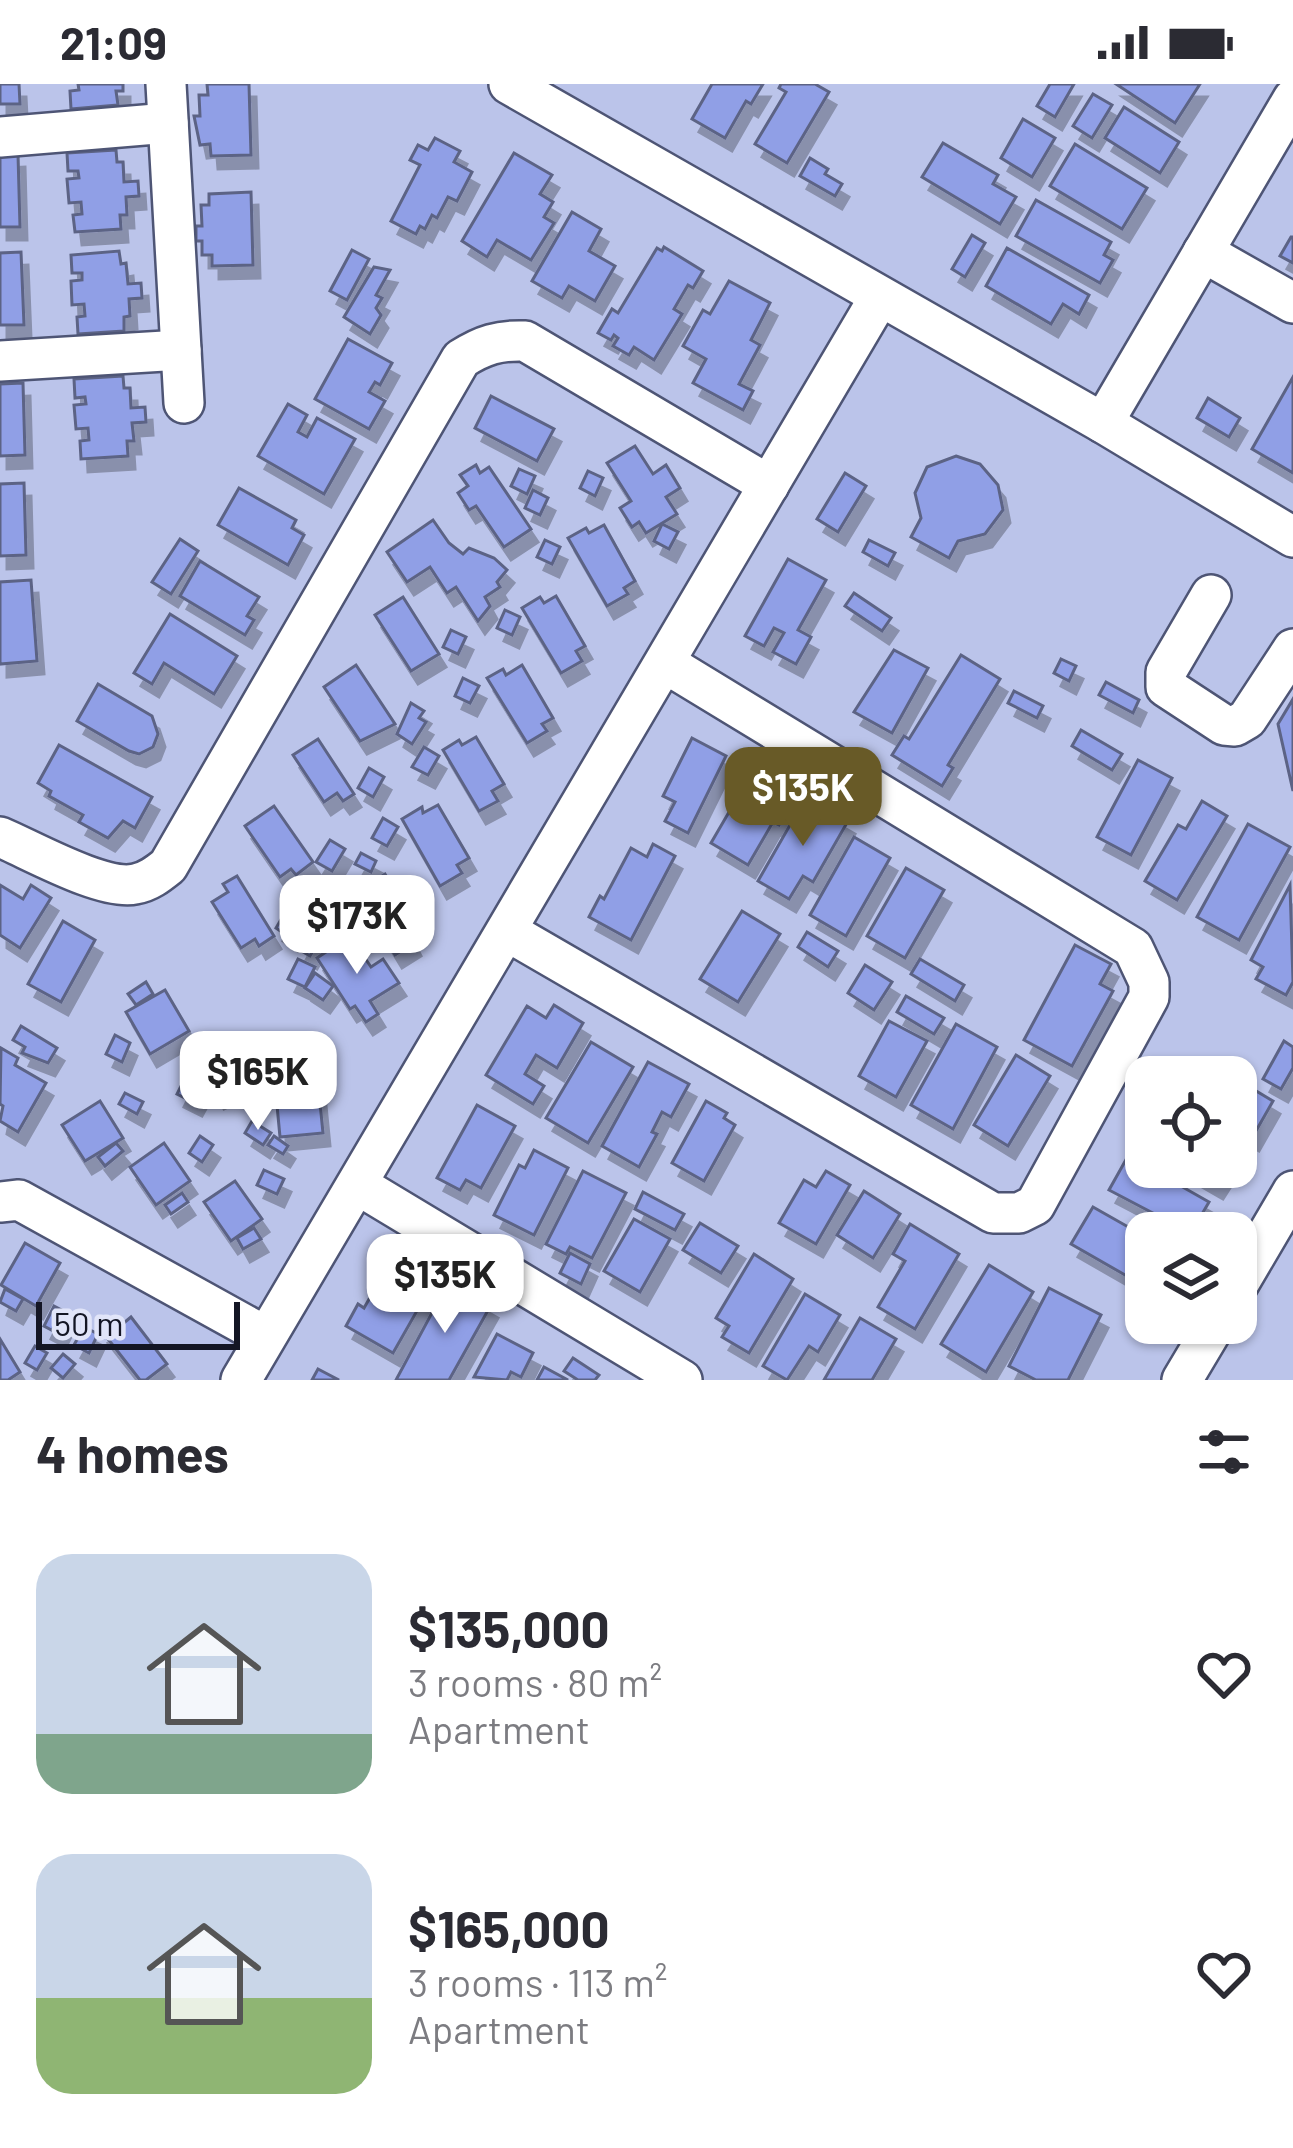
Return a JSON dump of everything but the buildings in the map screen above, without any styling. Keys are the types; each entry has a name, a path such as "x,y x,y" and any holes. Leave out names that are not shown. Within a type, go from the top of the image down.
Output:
{"street":[{"path":"509,84 1103,423 1293,537"},
{"path":"1103,423 1293,99"},
{"path":"0,137 167,104 184,403"},
{"path":"1203,252 1293,303"},
{"path":"241,1380 879,298"},
{"path":"0,837 110,883 131,886 168,866 461,359 478,349 500,340 525,341 769,485"},
{"path":"0,361 182,350"},
{"path":"1210,595 1164,679 1166,687 1224,725 1235,726 1247,719 1293,649"},
{"path":"507,931 993,1213 1019,1213 1035,1205 1149,998 1149,982 1133,948 665,663"},
{"path":"358,1185 682,1380"},
{"path":"1257,1252 1293,1191"},
{"path":"0,1202 20,1200 265,1336"},
{"path":"1182,1380 1203,1344"}]}
